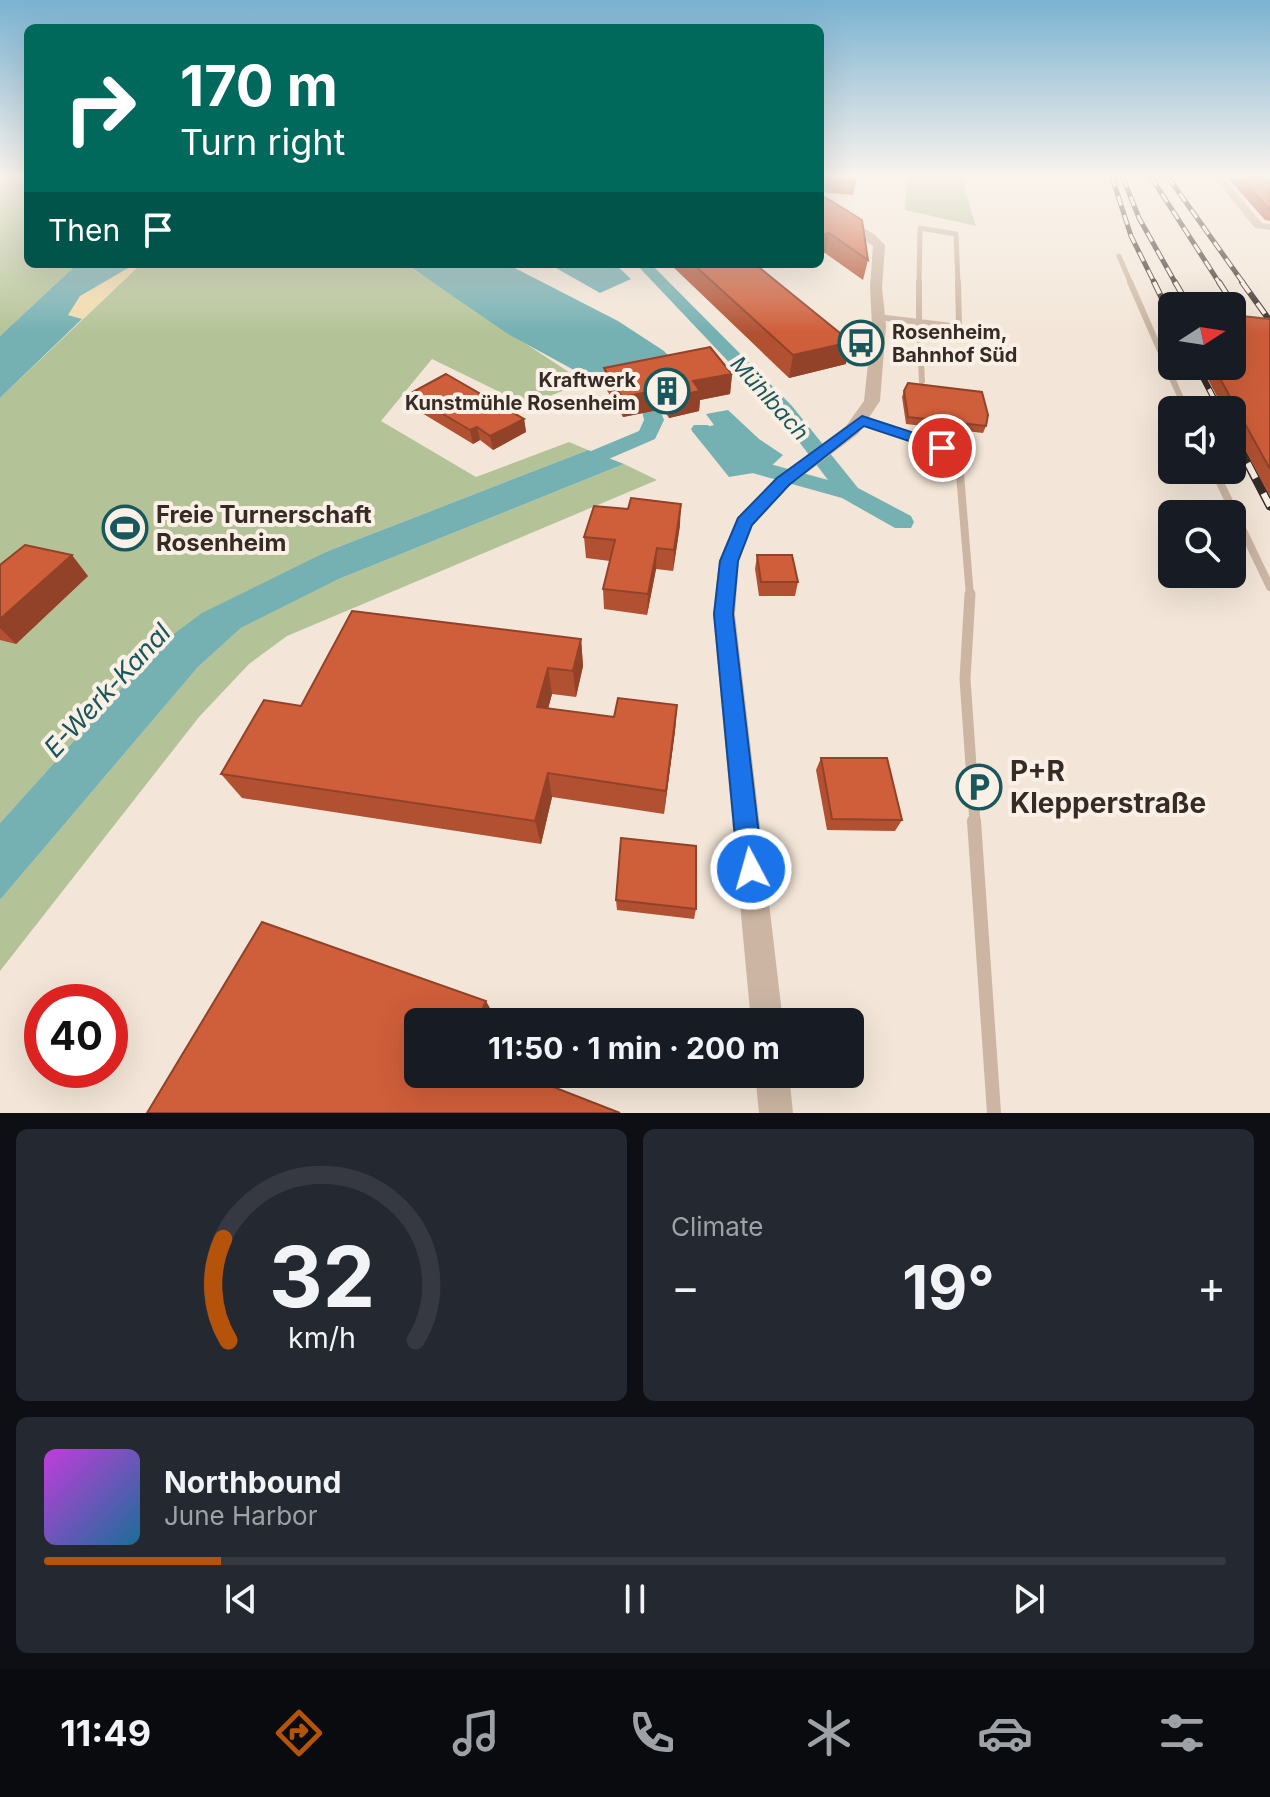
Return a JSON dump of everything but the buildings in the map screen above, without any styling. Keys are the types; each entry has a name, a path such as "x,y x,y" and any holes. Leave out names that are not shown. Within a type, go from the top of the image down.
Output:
{"street":[{"path":"766,1008 724,614 729,561 744,523 783,482 862,420 872,401 879,245 858,229"},
{"path":"773,1088 776,1113"}],"lane":[{"path":"920,229 922,381"},
{"path":"878,317 959,327 956,234 926,229"},
{"path":"1119,256 1180,396"},
{"path":"862,420 942,448 954,458 960,474 971,609 965,679 994,1113"},
{"path":"1221,484 1270,587"}],"green space":[{"path":"0,229 24,229 24,268 73,268 0,336"},
{"path":"137,268 411,268 584,382 550,396 543,413 432,359 381,421 476,477 569,442 588,450 328,551 163,642 0,823 0,398"},
{"path":"624,464 657,480 287,636 249,664 199,717 0,971 0,900 198,667 241,628 339,579"}],"sand":[{"path":"128,268 137,268 82,319 67,315 79,296"}],"water":[{"path":"73,268 128,268 80,296 68,315 82,319 0,398 0,336"},
{"path":"412,268 515,268 618,321 664,351 684,372 605,387 508,334"},
{"path":"556,268 619,268 631,279 600,293"},
{"path":"728,410 759,439 783,455 766,471 729,477 692,431 714,425 706,414"},
{"path":"588,450 624,464 339,579 241,628 198,667 0,900 0,823 163,642 202,613 328,551"}],"waterway":[{"name":"Mühlbach","path":"647,268 785,410 850,493"},
{"name":"E-Werk-Kanal","path":"574,466 648,435 654,420 652,411"},
{"path":"701,429 731,460 850,493"},
{"name":"Mühlbach","path":"850,493 903,522"}],"railway":[{"path":"1129,229 1154,282"},
{"path":"1145,229 1176,284"},
{"path":"1184,229 1220,284"},
{"path":"1205,229 1244,284"},
{"path":"1154,282 1159,292"},
{"path":"1175,282 1181,292"},
{"path":"1219,282 1270,361"},
{"path":"1242,282 1270,321"},
{"path":"1204,380 1213,396"},
{"path":"1246,460 1270,506"}],"place":[{"name":"Rosenheim, Bahnhof Süd","path":"861,343"},
{"name":"Kraftwerk Kunstmühle Rosenheim","path":"667,391"},
{"name":"Freie Turnerschaft Rosenheim","path":"125,528"},
{"name":"P+R Klepperstraße","path":"979,787"}],"route":[{"path":"751,869 724,614 729,561 744,523 783,482 862,420 942,448"}]}
